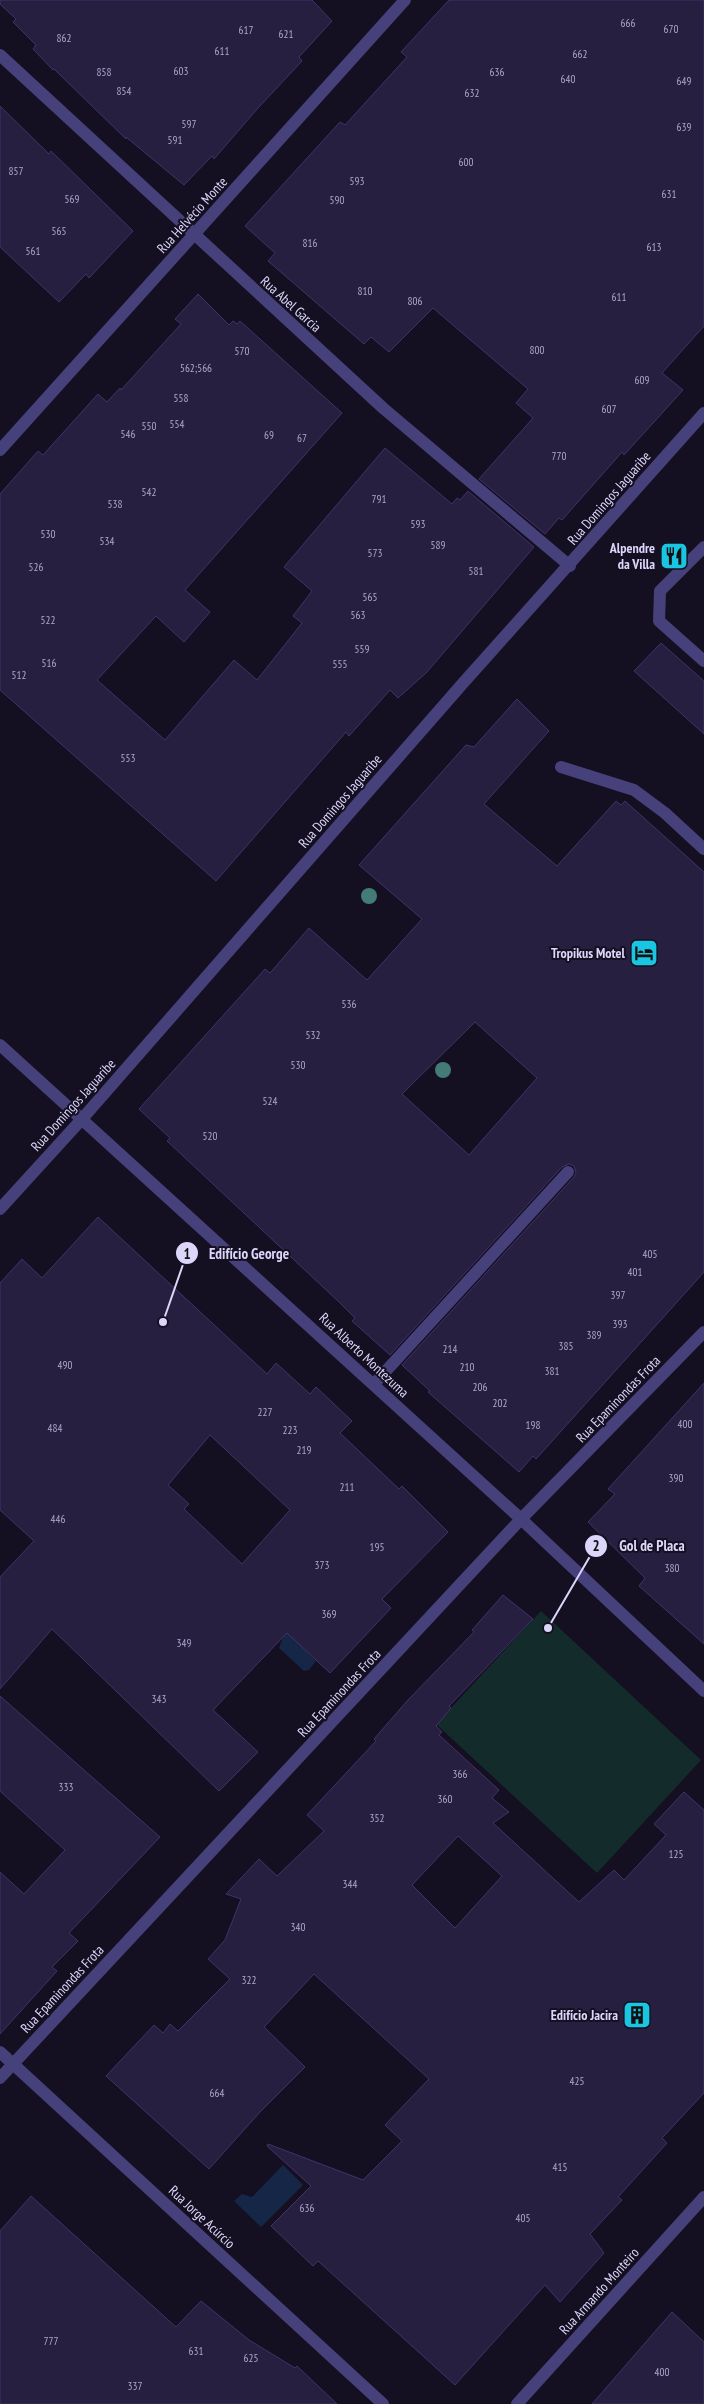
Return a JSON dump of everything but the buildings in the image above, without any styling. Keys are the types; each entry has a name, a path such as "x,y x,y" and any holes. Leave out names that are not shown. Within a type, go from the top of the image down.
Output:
{"street":[{"name":"Rua Helvécio Monte","path":"0,450 405,0"},
{"name":"Rua Abel Garcia","path":"0,55 194,236 383,408 570,566"},
{"name":"Rua Domingos Jaguaribe","path":"0,1209 82,1119 464,682 570,566 704,413"},
{"path":"704,547 660,591 659,621 704,661"},
{"path":"561,767 634,790 665,813 704,849"},
{"name":"Rua Alberto Montezuma","path":"0,1045 374,1384 704,1691"},
{"path":"374,1384 568,1172"},
{"name":"Rua Epaminondas Frota","path":"0,2078 521,1519 704,1332"},
{"name":"Rua Jorge Acúrcio","path":"0,2052 384,2404"},
{"name":"Rua Armando Monteiro","path":"517,2404 704,2197"}],"green space":[{"path":"541,1611 701,1760 597,1873 436,1724"}],"water":[{"path":"288,1624 298,1643 316,1661 309,1670 304,1671 279,1648"},
{"path":"283,2165 303,2185 261,2227 234,2201 242,2194 252,2197"}],"place":[{"name":"Alpendre da Villa","path":"674,556"},
{"name":"Tropikus Motel","path":"644,953"},
{"name":"Edifício George","path":"163,1322"},
{"name":"Gol de Placa","path":"548,1628"},
{"name":"Edifício Jacira","path":"637,2015"}]}
